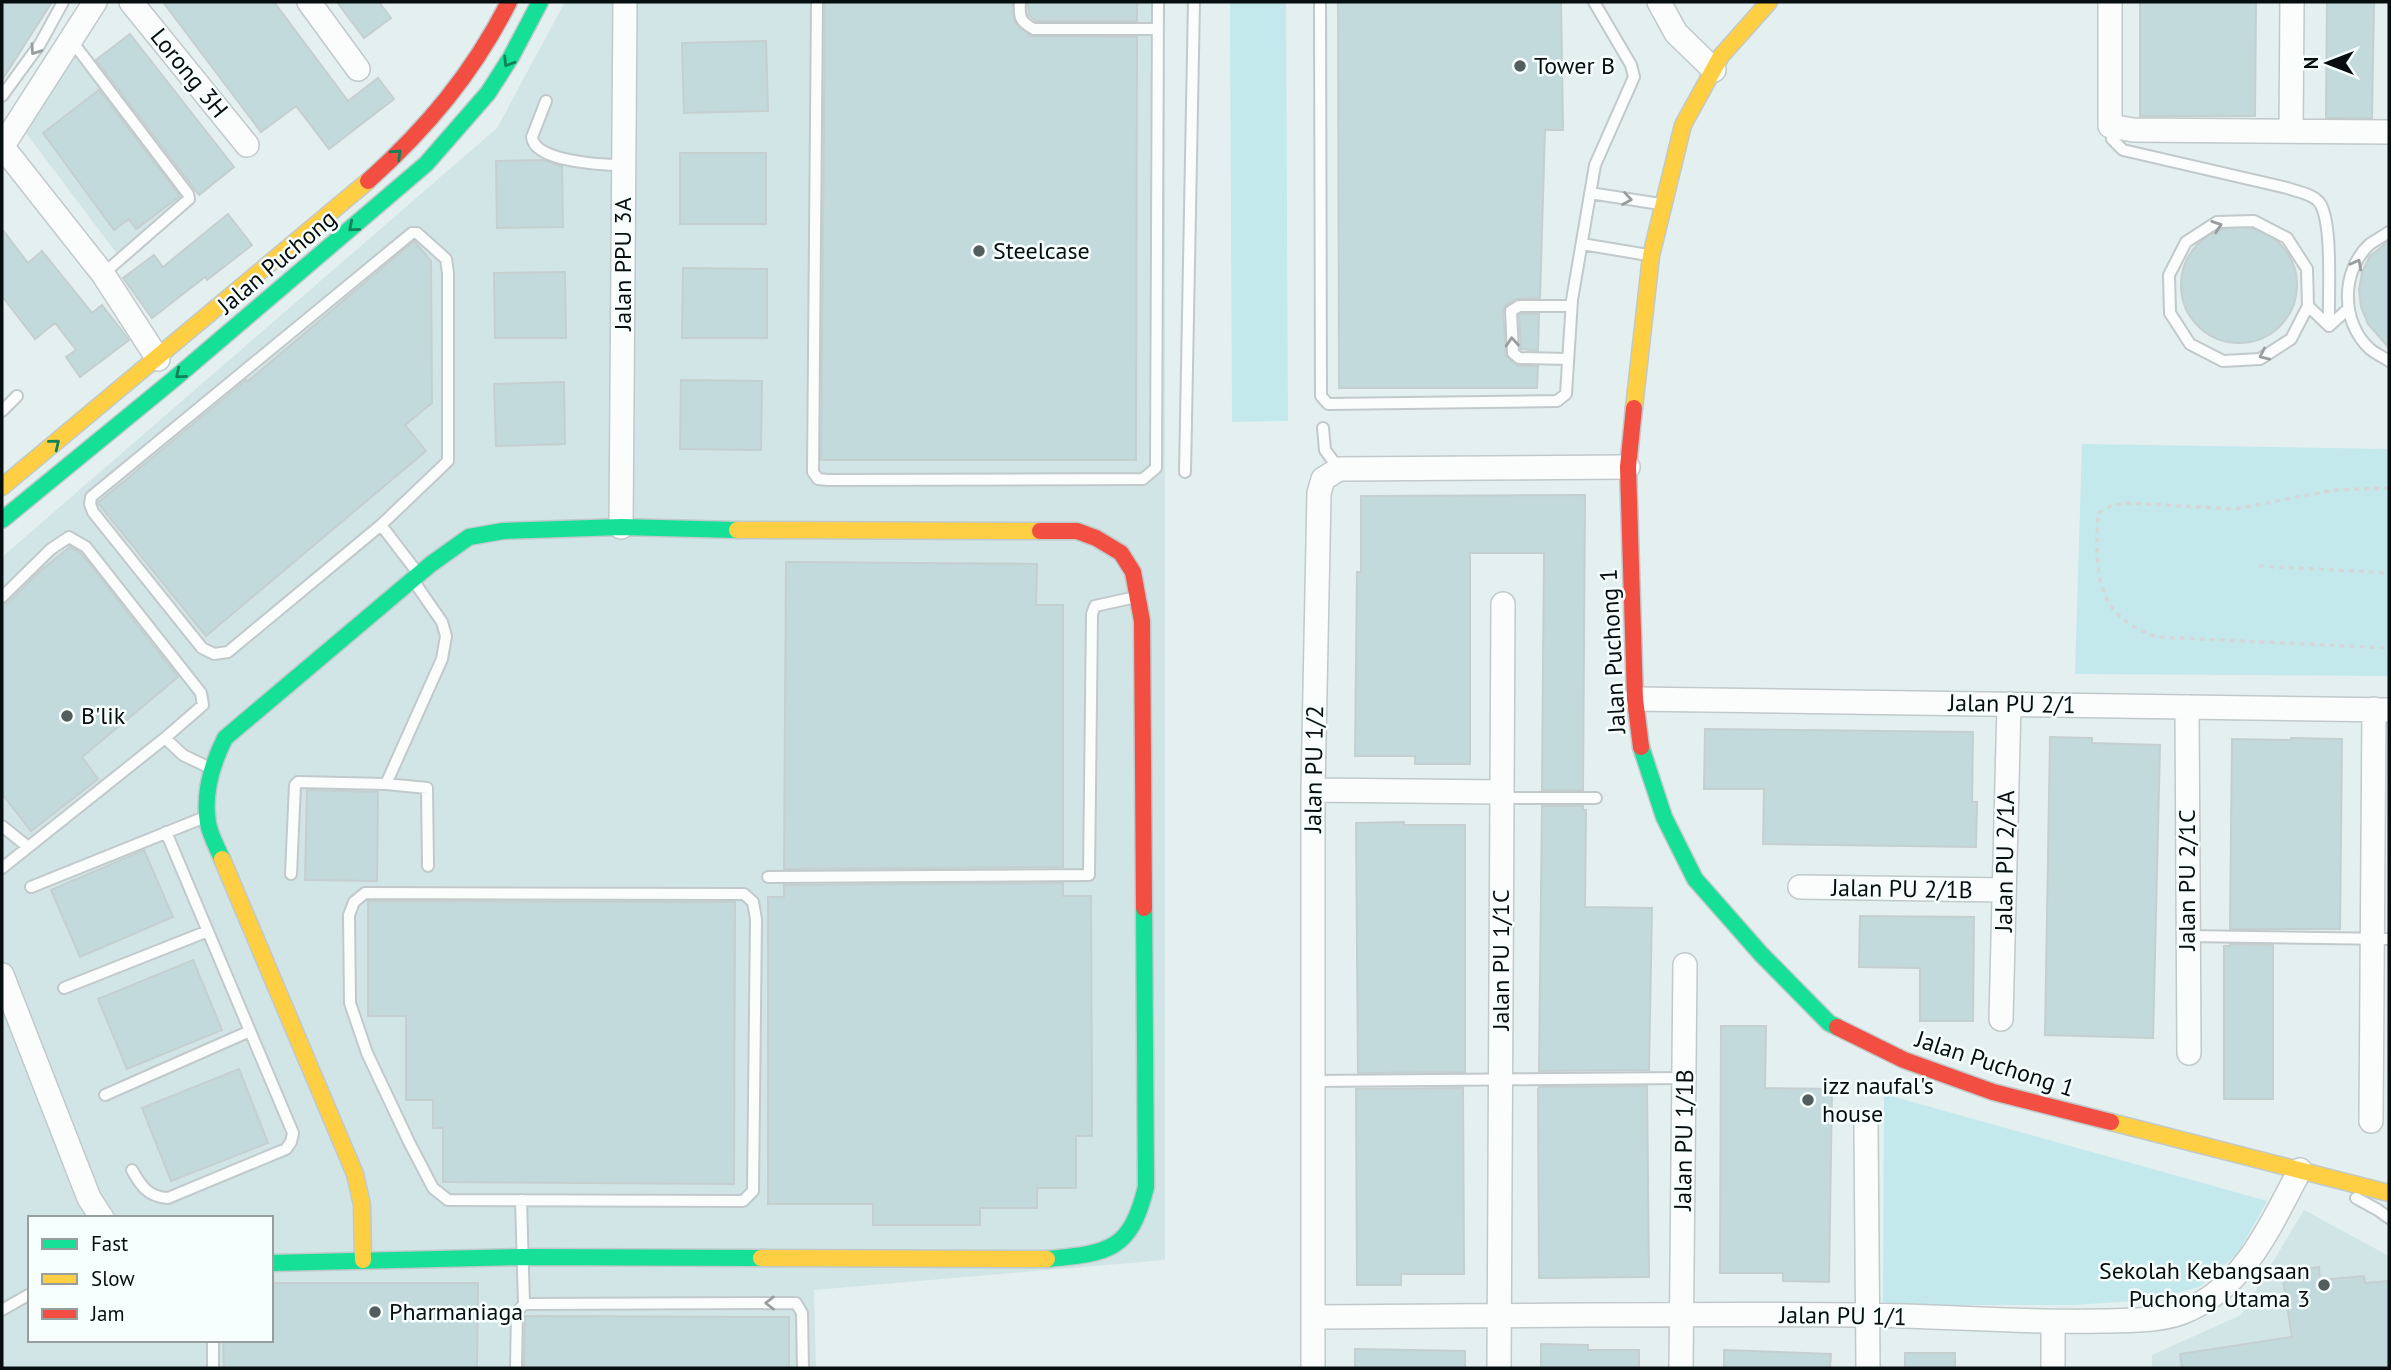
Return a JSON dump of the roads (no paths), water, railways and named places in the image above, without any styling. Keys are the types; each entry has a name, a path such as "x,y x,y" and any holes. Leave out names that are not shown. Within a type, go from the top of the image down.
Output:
{"street":[{"path":"95,2 2,146 103,274 158,359"},
{"name":"Lorong 3H","path":"131,2 247,145"},
{"path":"309,2 358,69"},
{"name":"Jalan Puchong","path":"2,487 158,359 403,149 441,110 471,69 489,43 509,2"},
{"name":"Jalan Puchong","path":"2,520 174,379 426,164 488,93 511,57 540,2"},
{"name":"Jalan PPU 3A","path":"621,527 625,2"},
{"path":"1658,2 1676,33 1714,70"},
{"name":"Jalan Puchong 1","path":"1769,2 1721,56 1683,125 1651,256 1628,467 1635,699 1642,755 1664,817 1695,878 1761,954 1829,1023 1904,1060 1993,1092 2389,1193"},
{"path":"2110,2 2110,126 2133,130 2389,132"},
{"path":"2291,131 2292,2"},
{"path":"1339,469 1628,467"},
{"name":"Jalan PU 1/2","path":"1313,1368 1313,790 1319,494 1323,479 1339,469"},
{"path":"273,1263 523,1256 1039,1259 1081,1256 1106,1249 1127,1236 1141,1207 1146,1187 1142,621 1136,577 1127,556 1104,540 1077,531 772,531 621,527 503,531 470,537 416,577 225,738 212,761 205,795 208,825 355,1174 362,1205 363,1260"},
{"name":"Jalan PU 1/1C","path":"1499,1368 1503,604"},
{"name":"Jalan PU 2/1","path":"1635,699 2382,710"},
{"name":"Jalan PU 2/1A","path":"2001,1018 2009,704"},
{"name":"Jalan PU 2/1C","path":"2187,707 2189,1053"},
{"path":"2371,1122 2381,939 2382,710"},
{"path":"1313,790 1502,795"},
{"name":"Jalan PU 2/1B","path":"1800,887 2004,890"},
{"name":"Jalan PU 1/1B","path":"1681,1368 1685,965"},
{"path":"2,975 89,1198 101,1216"},
{"path":"1866,1125 1868,1368"},
{"name":"Jalan PU 1/1","path":"1313,1317 1869,1315 2053,1322 2144,1320 2188,1311 2213,1297 2235,1276 2257,1249 2300,1170"},
{"path":"2053,1322 2053,1368"}],"lane":[{"path":"2,96 40,44 63,2"},
{"path":"817,2 813,472 818,480 1143,479 1156,468 1158,2"},
{"path":"1020,2 1019,17 1024,24 1034,29 1158,29"},
{"path":"1185,472 1194,2"},
{"path":"1320,2 1321,396 1328,404 1557,401 1566,394 1571,306 1595,165 1634,77 1631,65 1594,2"},
{"path":"71,40 188,194 189,199 103,274"},
{"path":"546,102 532,137 537,148 555,156 592,165 623,165"},
{"path":"2110,126 2112,139 2123,150 2287,188 2309,195 2320,204 2329,242 2329,326"},
{"path":"1590,193 1664,205"},
{"path":"2308,306 2291,339 2281,346 2260,359 2223,361 2190,344 2183,334 2170,313 2169,275 2186,242 2217,222 2254,221 2287,238 2306,269 2308,306 2329,326"},
{"path":"2389,232 2370,245 2356,264 2348,285 2348,309 2356,330 2370,349 2389,361"},
{"path":"412,233 417,233 446,259 449,272 449,461 381,525 228,652 214,654 202,648 93,512 90,503 92,497 134,462 412,233"},
{"path":"1581,244 1651,256"},
{"path":"1568,359 1519,358 1513,353 1511,311 1519,306 1571,306"},
{"path":"2329,326 2348,309"},
{"path":"2,411 17,396"},
{"path":"1322,428 1325,450 1339,469"},
{"path":"381,525 416,577 442,622 446,636 442,659 386,784"},
{"path":"2,597 51,549 69,537 86,547 201,693 203,705 2,868"},
{"path":"768,877 1089,875 1093,614 1095,606 1138,597"},
{"path":"164,738 183,755 211,769"},
{"path":"290,874 295,785 298,782 386,784 429,790 428,866"},
{"path":"1502,795 1597,798"},
{"path":"31,887 208,816"},
{"path":"2,826 28,847"},
{"path":"132,1170 143,1190 168,1198 286,1149 293,1133 166,832"},
{"path":"365,892 744,894 753,902 756,919 753,1191 743,1201 521,1200 449,1200 433,1188 367,1053 350,1003 349,915 354,902 365,892"},
{"path":"64,988 208,931"},
{"path":"2188,936 2381,939"},
{"path":"105,1095 250,1031"},
{"path":"1313,1081 1684,1078"},
{"path":"2300,1170 2389,1218"},
{"path":"516,1368 517,1312 524,1304 521,1200"},
{"path":"2,1310 28,1295"},
{"path":"524,1304 796,1303 802,1313 803,1368"},
{"path":"213,1342 213,1368"}],"place":[{"name":"Tower B","path":"1520,66"},
{"name":"Steelcase","path":"979,251"},
{"name":"B'lik","path":"67,716"},
{"name":"izz naufal's house","path":"1808,1100"},
{"name":"Sekolah Kebangsaan Puchong Utama 3","path":"2324,1285"},
{"name":"Pharmaniaga","path":"375,1312"}]}
